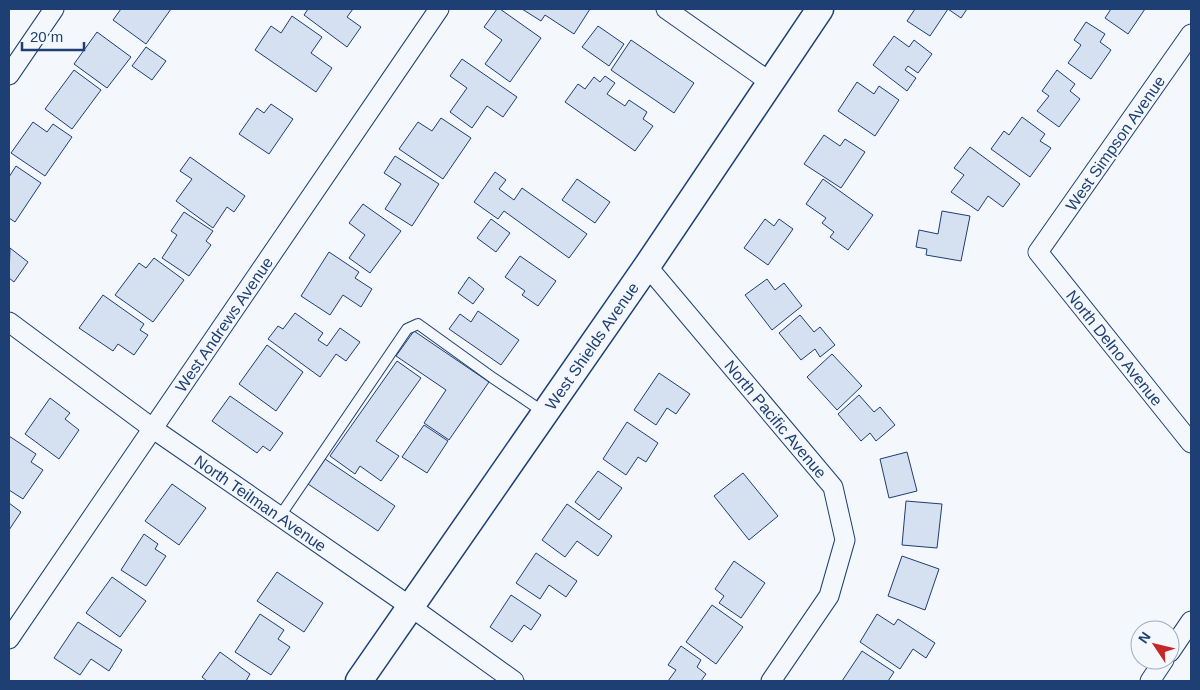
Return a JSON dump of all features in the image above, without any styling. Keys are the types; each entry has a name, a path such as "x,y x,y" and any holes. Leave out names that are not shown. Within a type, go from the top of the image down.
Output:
{"main road":[{"name":"West Shields Avenue","path":"359,681 647,266 820,9"}],"street":[{"path":"9,75 54,9"},
{"name":"West Andrews Avenue","path":"9,639 439,9"},
{"path":"666,9 770,82"},
{"name":"West Simpson Avenue","path":"1038,252 1191,34"},
{"name":"North Delno Avenue","path":"1038,252 1191,443"},
{"name":"North Pacific Avenue","path":"647,266 833,488 845,540 829,596 771,681"},
{"name":"North Teilman Avenue","path":"9,322 152,428 411,607 514,681"},
{"path":"1180,637 1191,621"},
{"path":"1150,681 1157,670"}],"lane":[{"path":"280,516 407,329 418,324 545,413"}],"building":[{"path":"121,9 171,9 146,44 113,20"},
{"path":"308,9 353,9 347,17 361,27 347,47 304,15"},
{"path":"497,9 500,9 541,38 510,82 485,64 502,40 484,27"},
{"path":"522,9 590,9 574,34 545,15 541,21"},
{"path":"915,9 948,9 930,36 907,21"},
{"path":"948,9 967,9 961,18"},
{"path":"1111,9 1145,9 1128,34 1105,18"},
{"path":"292,16 322,37 311,53 332,68 316,92 255,50 271,26 281,33"},
{"path":"1086,22 1105,34 1100,42 1111,50 1091,79 1068,63 1081,45 1074,40"},
{"path":"598,26 624,44 609,66 582,47"},
{"path":"97,32 131,57 107,88 74,64"},
{"path":"894,36 909,47 914,40 932,54 918,73 908,66 905,70 916,78 907,91 873,65"},
{"path":"631,40 694,83 674,113 611,70"},
{"path":"146,47 166,61 152,80 132,66"},
{"path":"462,59 517,97 503,117 487,106 472,128 450,112 467,88 450,76"},
{"path":"74,70 101,90 72,129 45,109"},
{"path":"1057,70 1075,84 1070,91 1080,99 1059,127 1037,111 1049,96 1042,91"},
{"path":"605,76 615,83 607,94 625,106 629,100 647,112 643,119 653,126 635,151 565,102 578,84 585,89 594,77 600,82"},
{"path":"857,82 874,94 879,86 899,100 875,136 838,111"},
{"path":"271,104 293,119 269,154 239,134 257,108 264,113"},
{"path":"1022,117 1045,134 1040,141 1051,148 1030,177 991,149 1004,131 1009,135"},
{"path":"441,118 471,138 443,179 399,149 418,122 432,131"},
{"path":"33,122 47,132 53,124 72,137 45,176 11,153"},
{"path":"824,135 840,146 845,139 865,152 841,188 804,164"},
{"path":"970,147 1020,184 1003,207 988,196 978,211 951,192 964,175 954,168"},
{"path":"395,156 439,184 412,226 385,209 401,184 384,173"},
{"path":"190,157 245,196 234,212 227,207 213,228 176,201 192,179 180,171"},
{"path":"16,166 41,183 15,222 9,218 9,177"},
{"path":"495,172 506,180 499,189 514,200 522,188 587,234 569,258 504,211 498,219 474,202"},
{"path":"577,179 610,202 595,223 562,200"},
{"path":"823,179 873,215 848,250 830,237 834,232 822,223 826,218 806,204"},
{"path":"363,204 401,231 370,273 349,258 365,235 349,223"},
{"path":"942,211 970,216 961,261 926,255 927,249 916,247 919,230 938,234"},
{"path":"184,212 213,231 206,241 211,245 189,276 162,258 177,235 171,231"},
{"path":"491,219 510,233 496,252 477,238"},
{"path":"765,219 774,226 779,219 793,229 768,265 744,248"},
{"path":"10,248 28,262 14,282 9,278"},
{"path":"329,252 359,272 355,278 372,289 361,307 343,295 330,315 301,296"},
{"path":"520,256 556,281 538,306 522,295 525,291 505,277"},
{"path":"154,258 184,280 153,322 115,295 139,263 146,268"},
{"path":"469,277 484,289 473,304 458,293"},
{"path":"767,279 775,290 784,283 802,306 772,330 745,295"},
{"path":"103,295 144,324 140,330 148,335 134,355 118,344 113,351 79,328"},
{"path":"478,311 519,340 501,365 449,329 460,314 471,322"},
{"path":"295,313 323,333 318,340 327,346 340,328 360,342 346,361 336,354 320,377 268,339 278,326 283,329"},
{"path":"800,315 814,332 820,327 835,345 820,357 815,349 801,360 779,333"},
{"path":"414,331 489,382 449,440 424,423 446,390 396,356"},
{"path":"267,345 303,372 276,411 239,384"},
{"path":"832,354 862,386 837,410 807,377"},
{"path":"397,361 421,378 376,441 399,456 381,481 360,466 355,474 330,456"},
{"path":"659,373 690,394 676,414 667,408 656,425 634,410"},
{"path":"859,395 874,412 880,407 895,425 876,441 870,433 861,441 838,414"},
{"path":"230,396 283,433 270,451 263,446 257,453 212,421"},
{"path":"50,398 70,413 65,419 79,430 59,459 25,434"},
{"path":"627,422 658,443 646,462 638,457 626,475 603,459"},
{"path":"424,425 448,441 427,473 402,457"},
{"path":"9,436 36,454 31,462 43,470 23,499 9,490"},
{"path":"907,452 917,491 889,498 880,459"},
{"path":"325,459 395,506 378,531 308,484"},
{"path":"598,471 622,488 599,520 575,502"},
{"path":"743,473 778,516 749,540 714,496"},
{"path":"172,484 206,508 179,545 145,521"},
{"path":"906,501 942,504 937,548 902,545"},
{"path":"9,503 21,512 9,530"},
{"path":"567,504 612,536 598,556 577,541 565,557 542,540"},
{"path":"144,534 158,544 155,549 166,556 146,586 121,570"},
{"path":"536,553 577,581 566,597 549,585 540,599 516,583"},
{"path":"902,556 939,569 925,610 888,596"},
{"path":"734,561 765,583 741,618 719,603 724,596 715,589"},
{"path":"277,572 323,603 304,632 257,601"},
{"path":"112,577 146,601 120,637 86,613"},
{"path":"511,595 541,615 531,630 524,625 512,642 490,627"},
{"path":"712,605 743,627 716,664 686,642"},
{"path":"260,614 284,630 278,639 290,647 271,675 235,652"},
{"path":"877,614 894,625 898,619 935,643 926,658 913,649 900,669 860,642"},
{"path":"78,622 122,650 109,671 91,659 80,675 54,658"},
{"path":"681,646 701,660 697,667 706,674 701,681 668,681 676,670 668,665"},
{"path":"862,651 894,672 888,681 842,681"},
{"path":"220,652 250,674 246,681 207,681 202,677"}]}
